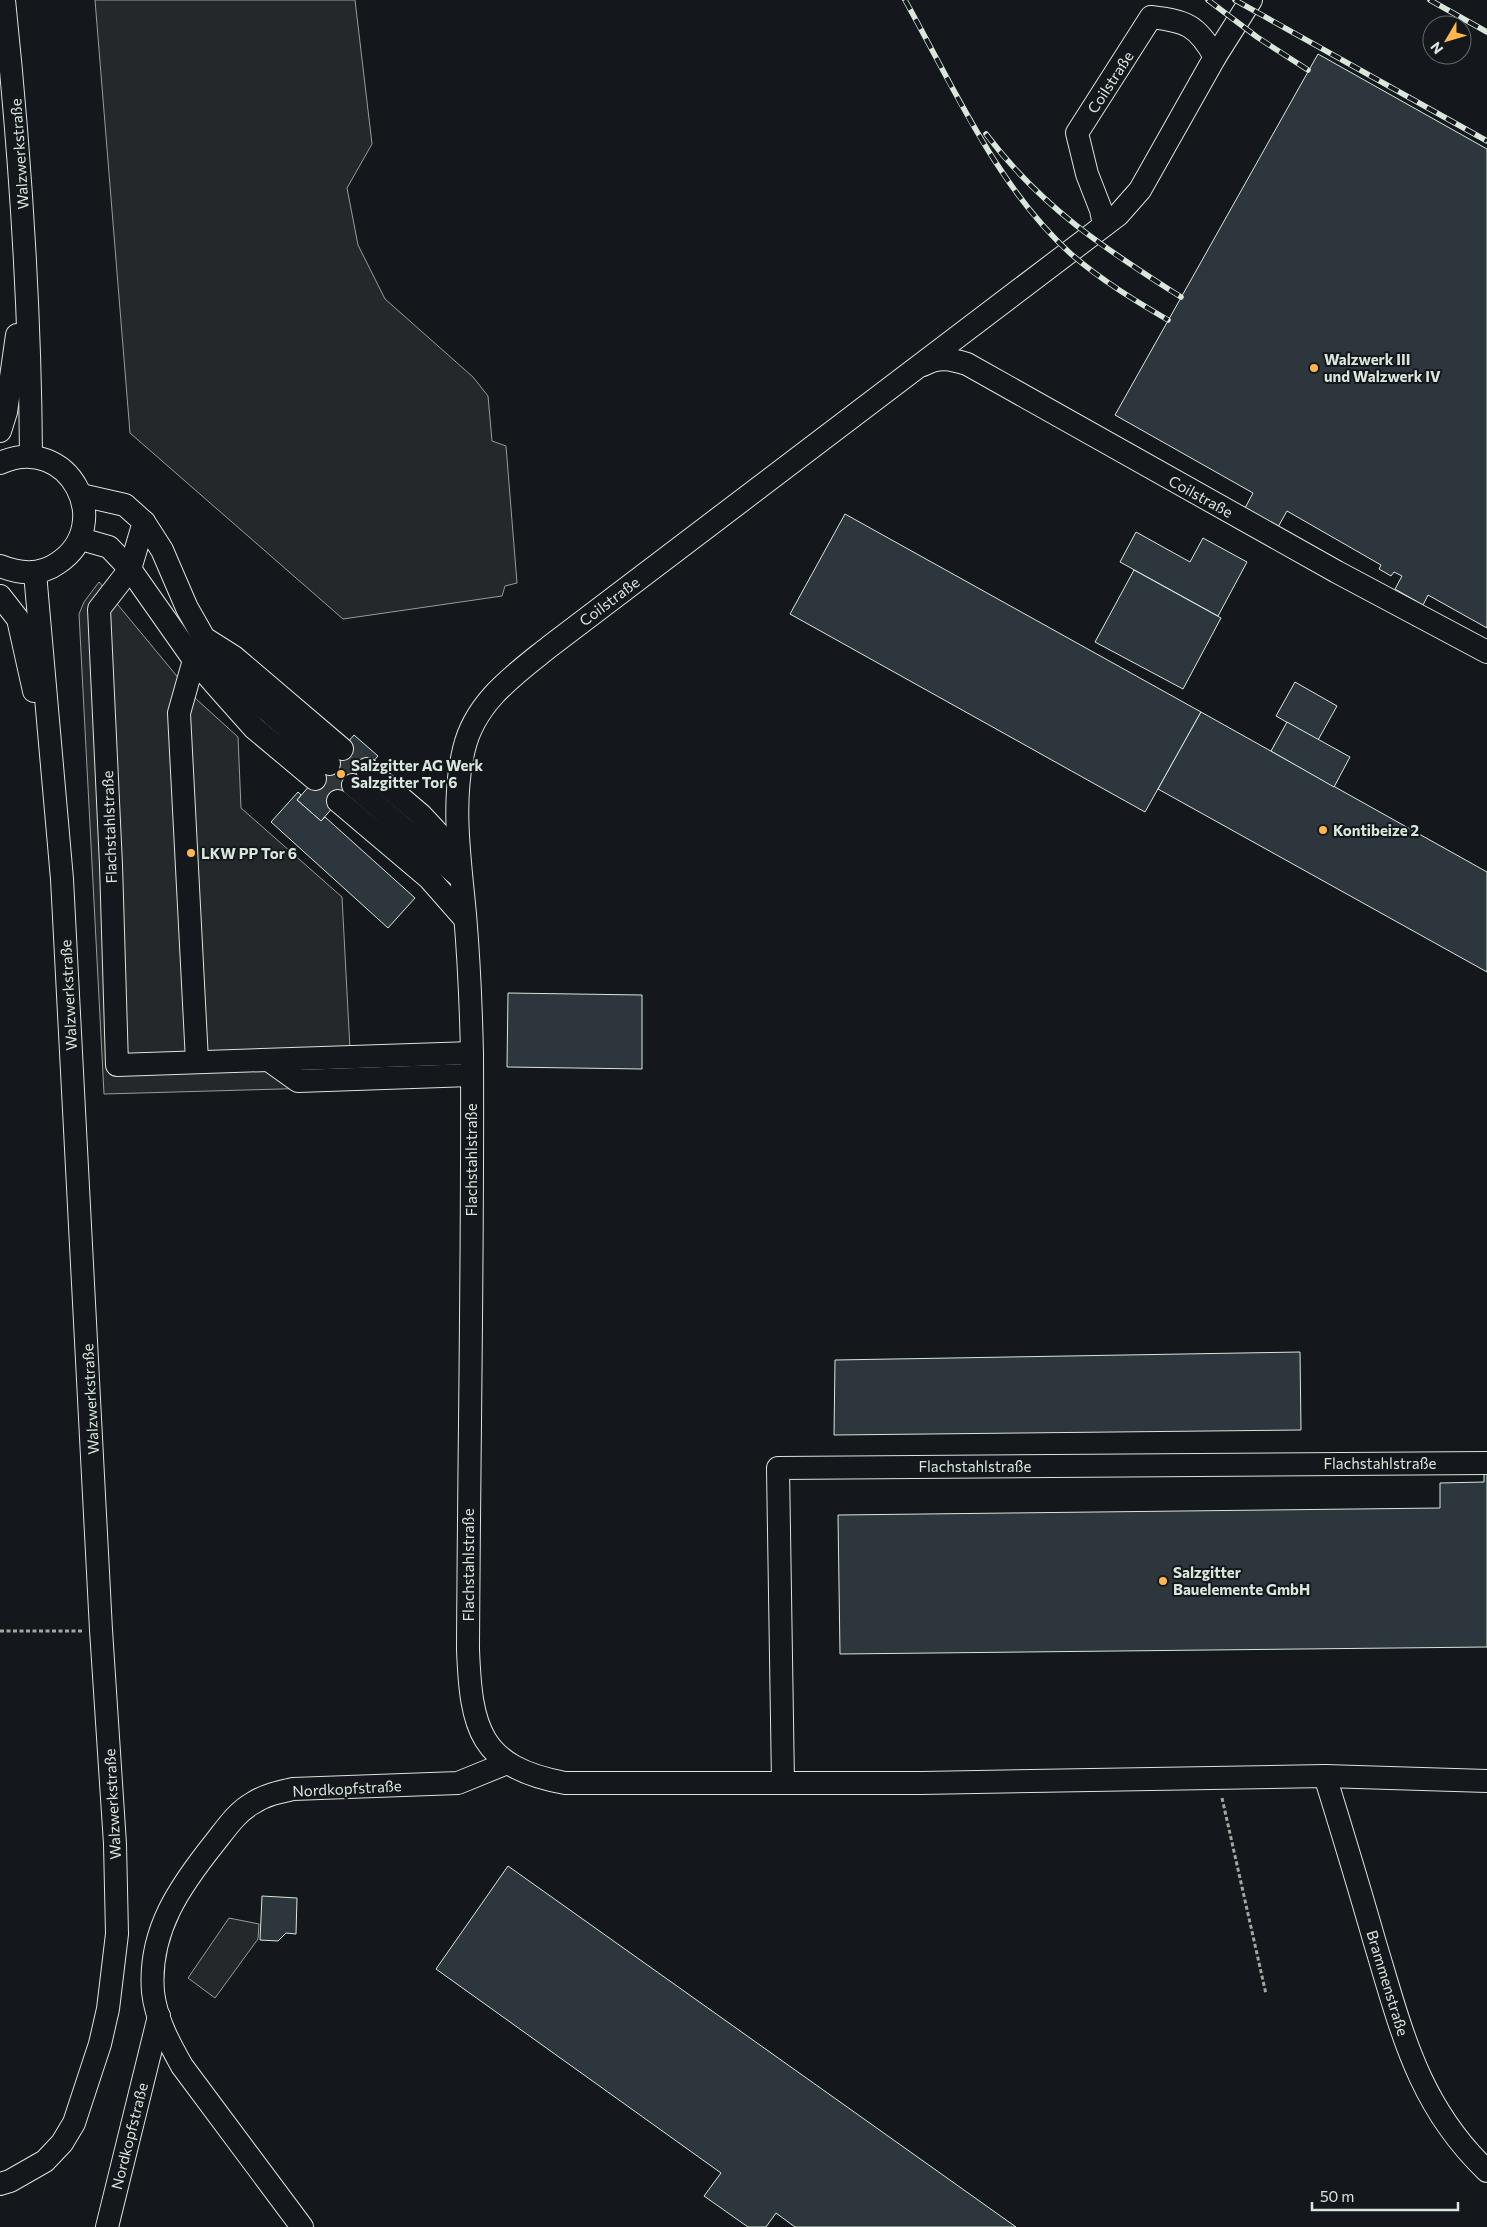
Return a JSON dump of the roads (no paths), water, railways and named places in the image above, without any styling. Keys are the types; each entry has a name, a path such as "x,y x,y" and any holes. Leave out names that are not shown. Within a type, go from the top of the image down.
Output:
{"street":[{"name":"Walzwerkstraße","path":"4,0 18,133 25,279"},
{"name":"Coilstraße","path":"465,919 459,856 458,802 464,748 483,707 510,678 549,647 1118,215 1140,190 1251,0"},
{"name":"Coilstraße","path":"1104,226 1101,210 1087,174 1077,133 1151,17 1180,21 1204,37 1216,57"},
{"path":"0,431 6,412 25,279"},
{"path":"25,279 31,456"},
{"name":"Coilstraße","path":"914,370 933,360 948,358 967,364 1337,572 1487,652"},
{"path":"0,463 12,458 31,456 50,461 67,472 81,495 85,516 81,539 66,559 52,568 35,573 16,572 0,566"},
{"path":"81,495 125,504 144,522 162,550 187,608 204,638 234,657 329,764 254,728 194,660 130,569 109,547 81,539"},
{"name":"Flachstahlstraße","path":"144,522 130,569 99,609 117,1065 197,1061 270,1061 298,1081 472,1064"},
{"name":"Walzwerkstraße","path":"0,2184 10,2181 45,2161 62,2143 74,2123 88,2084 108,2009 117,1934 92,1422 56,797 35,573"},
{"path":"0,596 18,619 56,797"},
{"path":"197,1061 179,714 194,660 204,638"},
{"path":"353,785 421,815 459,856"},
{"path":"353,785 461,878"},
{"path":"353,785 465,919"},
{"name":"Flachstahlstraße","path":"465,919 472,1064 469,1690 482,1736 494,1752 507,1763 520,1771 543,1779 565,1783 931,1783 1325,1776 1487,1781"},
{"name":"Flachstahlstraße","path":"782,1783 778,1468 1487,1463"},
{"name":"Nordkopfstraße","path":"302,2227 182,2066 167,2040 158,2016 153,1993 153,1968 158,1936 167,1912 202,1856 233,1820 252,1803 271,1794 293,1789 458,1783 507,1763"},
{"name":"Brammenstraße","path":"1325,1776 1398,2018 1416,2071 1445,2123 1466,2150 1487,2171"},
{"name":"Nordkopfstraße","path":"107,2227 158,2016"}],"tunnel":[{"path":"342,749 367,769"},
{"path":"329,764 353,785"},
{"path":"315,779 338,801"}],"railway":[{"path":"905,0 978,134 1021,198 1071,254 1106,281 1168,320"},
{"path":"1208,0 1257,37 1308,70"},
{"path":"1235,0 1487,141"},
{"path":"1430,0 1487,32"},
{"path":"986,134 1029,184 1052,205 1100,244 1181,297"}],"place":[{"name":"Walzwerk III und Walzwerk IV","path":"1314,368"},
{"name":"Salzgitter AG Werk Salzgitter Tor 6","path":"341,774"},
{"name":"Kontibeize 2","path":"1323,830"},
{"name":"LKW PP Tor 6","path":"191,853"},
{"name":"Salzgitter Bauelemente GmbH","path":"1163,1581"}]}
